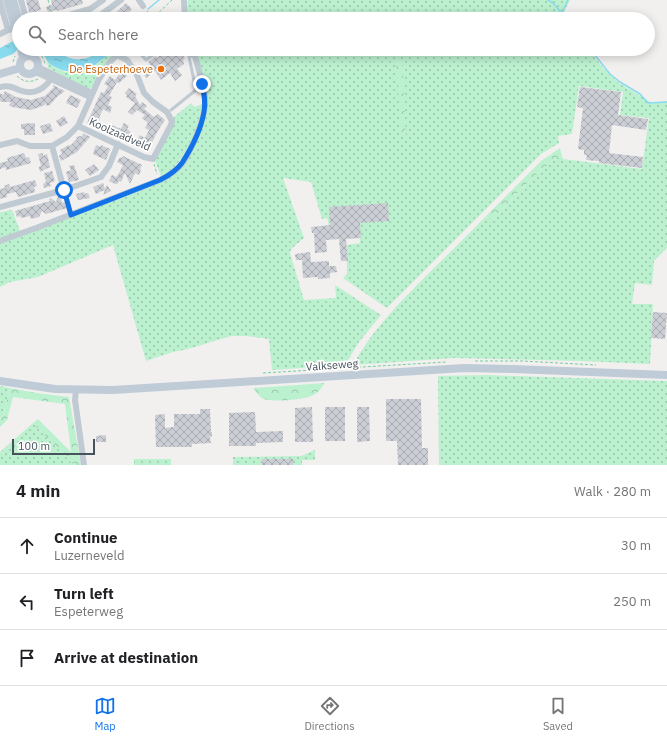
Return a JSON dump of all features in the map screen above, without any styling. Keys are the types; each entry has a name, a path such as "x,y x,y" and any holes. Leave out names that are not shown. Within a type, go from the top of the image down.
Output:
{"main road":[{"path":"7,0 12,17"},
{"path":"13,0 14,12"},
{"path":"22,56 20,68 26,74 31,75 37,69 36,59 31,56"},
{"path":"0,74 20,68"},
{"name":"Valkseweg","path":"0,381 55,389 76,390 128,389 464,368 667,375"}],"street":[{"path":"21,0 24,12"},
{"path":"79,12 90,9 103,0"},
{"path":"105,12 121,0"},
{"path":"184,0 185,12"},
{"path":"0,2 12,23"},
{"path":"0,34 12,31"},
{"path":"0,145 17,141 30,146 52,146 67,137 78,126 99,79 110,62 116,56"},
{"name":"Koolzaadveld","path":"78,126 153,159 172,121 167,112 153,102 144,93 137,75 127,60 119,56"},
{"path":"0,241 71,215 166,177 181,164 194,139 204,111 205,98 195,56"},
{"path":"37,69 91,95"},
{"path":"0,87 11,86 29,93 39,91 52,77"},
{"path":"0,207 64,190 101,177 109,166 118,144"},
{"path":"52,146 64,190"},
{"path":"76,390 75,400 84,465"}],"lane":[{"path":"143,56 146,60 150,56"},
{"path":"171,110 196,90 190,56"}],"path":[{"path":"48,0 52,12"},
{"path":"159,12 172,0"},
{"path":"141,3 147,12"},
{"name":"Koolzaadveld","path":"153,159 158,177"},
{"path":"64,190 71,215"}],"green space":[{"path":"188,0 570,0 564,12 188,12"},
{"path":"106,56 113,56 103,67 93,87 86,88 48,68 47,61 52,66 65,72 91,68"},
{"path":"196,56 594,56 604,69 619,83 652,103 667,101 667,248 654,261 652,285 635,283 632,304 653,304 650,364 454,358 353,365 360,352 377,329 417,285 485,217 492,219 497,215 528,182 555,159 562,156 563,159 642,169 649,118 620,115 623,92 579,86 572,134 558,136 559,143 541,154 387,308 343,278 347,274 347,245 360,243 358,224 329,227 327,218 322,219 311,182 283,178 304,238 291,249 290,253 304,300 336,298 335,285 381,315 359,342 345,365 272,370 269,339 246,336 231,336 146,361 113,245 38,277 10,282 0,287 0,244 140,189 177,171 206,110"},
{"path":"396,59 402,59 406,139 401,136"},
{"path":"191,103 194,107 202,104 196,130 177,164 161,176 155,161 174,117"},
{"path":"560,148 562,156 555,159 538,173 492,219 485,217 541,161"},
{"path":"12,210 20,231 0,238 0,212"},
{"path":"485,375 667,381 667,465 439,465 438,376"},
{"path":"325,383 316,394 301,399 266,400 259,396 253,388"},
{"path":"0,386 10,388 3,415 0,419"},
{"path":"10,388 69,397 81,465 74,465 33,423 38,419 71,452 65,404 13,397 7,420 0,427 0,419 3,415"},
{"path":"33,423 74,465 0,465 0,452"},
{"path":"315,450 315,460 302,460 302,465 233,465 233,457 301,456"},
{"path":"134,459 171,459 171,465 134,465"}],"water":[{"path":"12,42 12,54 0,59 0,48"},
{"path":"44,56 65,56 80,59 92,56 106,56 93,66 79,72 62,70 51,65"}],"building":[{"path":"26,0 38,0 41,10 36,12 29,12"},
{"path":"51,0 82,0 83,4 48,12 46,7 52,5"},
{"path":"126,3 132,9 129,12 116,12"},
{"path":"156,56 157,58 160,56 183,56 185,58 183,60 184,64 177,69 182,75 175,81 170,73 161,80 155,71 146,78 143,73 151,67 148,62"},
{"path":"120,65 127,70 124,73 127,76 119,83 117,82 109,96 112,97 108,105 112,107 110,113 103,109 98,124 92,123 91,125 87,123 101,92 104,93 108,86 104,84 110,76 115,80 120,73 116,69"},
{"path":"53,85 65,91 47,106 45,103 45,105 31,110 12,107 9,105 11,102 0,101 0,93 3,95 5,91 16,97 31,100 45,96 54,87"},
{"path":"580,87 621,92 618,115 648,119 646,130 612,125 609,153 643,157 642,168 586,160 587,155 584,155 584,150 578,149 583,108 577,107"},
{"path":"129,88 137,94 135,96 140,105 142,102 147,106 144,109 154,117 158,114 165,120 157,132 148,151 139,147 141,141 138,139 140,135 145,138 149,130 145,128 148,123 142,118 145,115 137,110 132,115 128,112 135,103 126,97 127,95 125,93"},
{"path":"70,95 81,100 77,108 66,103"},
{"path":"64,116 68,123 60,127 56,121"},
{"path":"35,123 35,135 24,135 24,129 21,129 21,124"},
{"path":"50,123 53,131 43,134 40,126"},
{"path":"124,123 129,126 127,129 131,132 126,141 108,133 112,125 121,129"},
{"path":"83,133 90,137 77,152 61,161 59,156 62,154 60,150 69,145 70,146 77,139 76,137 82,137"},
{"path":"96,145 100,147 101,145 110,149 106,160 93,154"},
{"path":"24,153 26,158 29,157 31,163 6,170 6,167 0,169 0,163 8,161 7,158"},
{"path":"43,153 43,156 47,154 50,167 40,172 39,167 41,166 38,154"},
{"path":"123,156 142,165 141,170 139,175 135,173 130,184 125,173 121,182 119,181 115,184 109,181 112,175 116,177 118,175 123,165 117,162 120,157 122,158"},
{"path":"94,164 99,170 90,176 85,170"},
{"path":"74,165 79,180 69,182 66,172 71,170 69,166"},
{"path":"52,171 55,181 50,183 51,186 44,188 43,184 46,182 44,173"},
{"path":"35,180 37,186 34,187 35,192 18,197 16,192 7,194 7,197 0,199 0,189 5,188 4,186 9,184 10,187"},
{"path":"103,183 105,189 107,185 111,191 103,195 105,190 96,194 93,187"},
{"path":"84,192 85,194 88,193 90,198 78,200 76,194"},
{"path":"58,196 60,196 62,203 65,202 67,208 46,214 42,211 39,217 31,219 30,216 21,218 20,216 17,217 15,211 50,201 49,199 51,198 56,202"},
{"path":"388,203 389,221 360,223 361,238 346,239 348,261 341,261 339,239 326,240 327,252 315,253 314,233 312,233 311,227 330,225 329,207"},
{"path":"310,252 311,262 329,261 329,266 336,266 337,272 330,273 330,278 303,278 302,260 296,260 295,254"},
{"path":"653,312 667,313 665,339 651,338"},
{"path":"386,399 421,399 422,448 428,448 428,465 398,465 397,441 386,441"},
{"path":"312,407 313,442 295,442 295,408"},
{"path":"325,407 345,407 345,441 325,441"},
{"path":"357,407 369,407 370,441 357,442"},
{"path":"200,409 210,409 212,432 212,436 210,437 211,443 192,444 192,447 156,447 155,415 165,414 165,428 174,427 174,414 200,414"},
{"path":"255,412 256,432 283,431 283,442 256,443 256,446 229,446 229,413"},
{"path":"106,435 106,442 96,442 96,436"},
{"path":"262,459 293,459 293,465 262,465"}],"waterway":[{"path":"148,9 159,0"},
{"path":"548,0 553,3 561,12"},
{"path":"562,12 568,0"},
{"path":"596,56 610,74 640,94 648,103 667,102"}],"place":[{"name":"De Espeterhoeve","path":"161,69"}],"route":[{"path":"64,190 71,215 160,180 171,174 181,164 200,124 204,111 205,98 202,84"}]}
